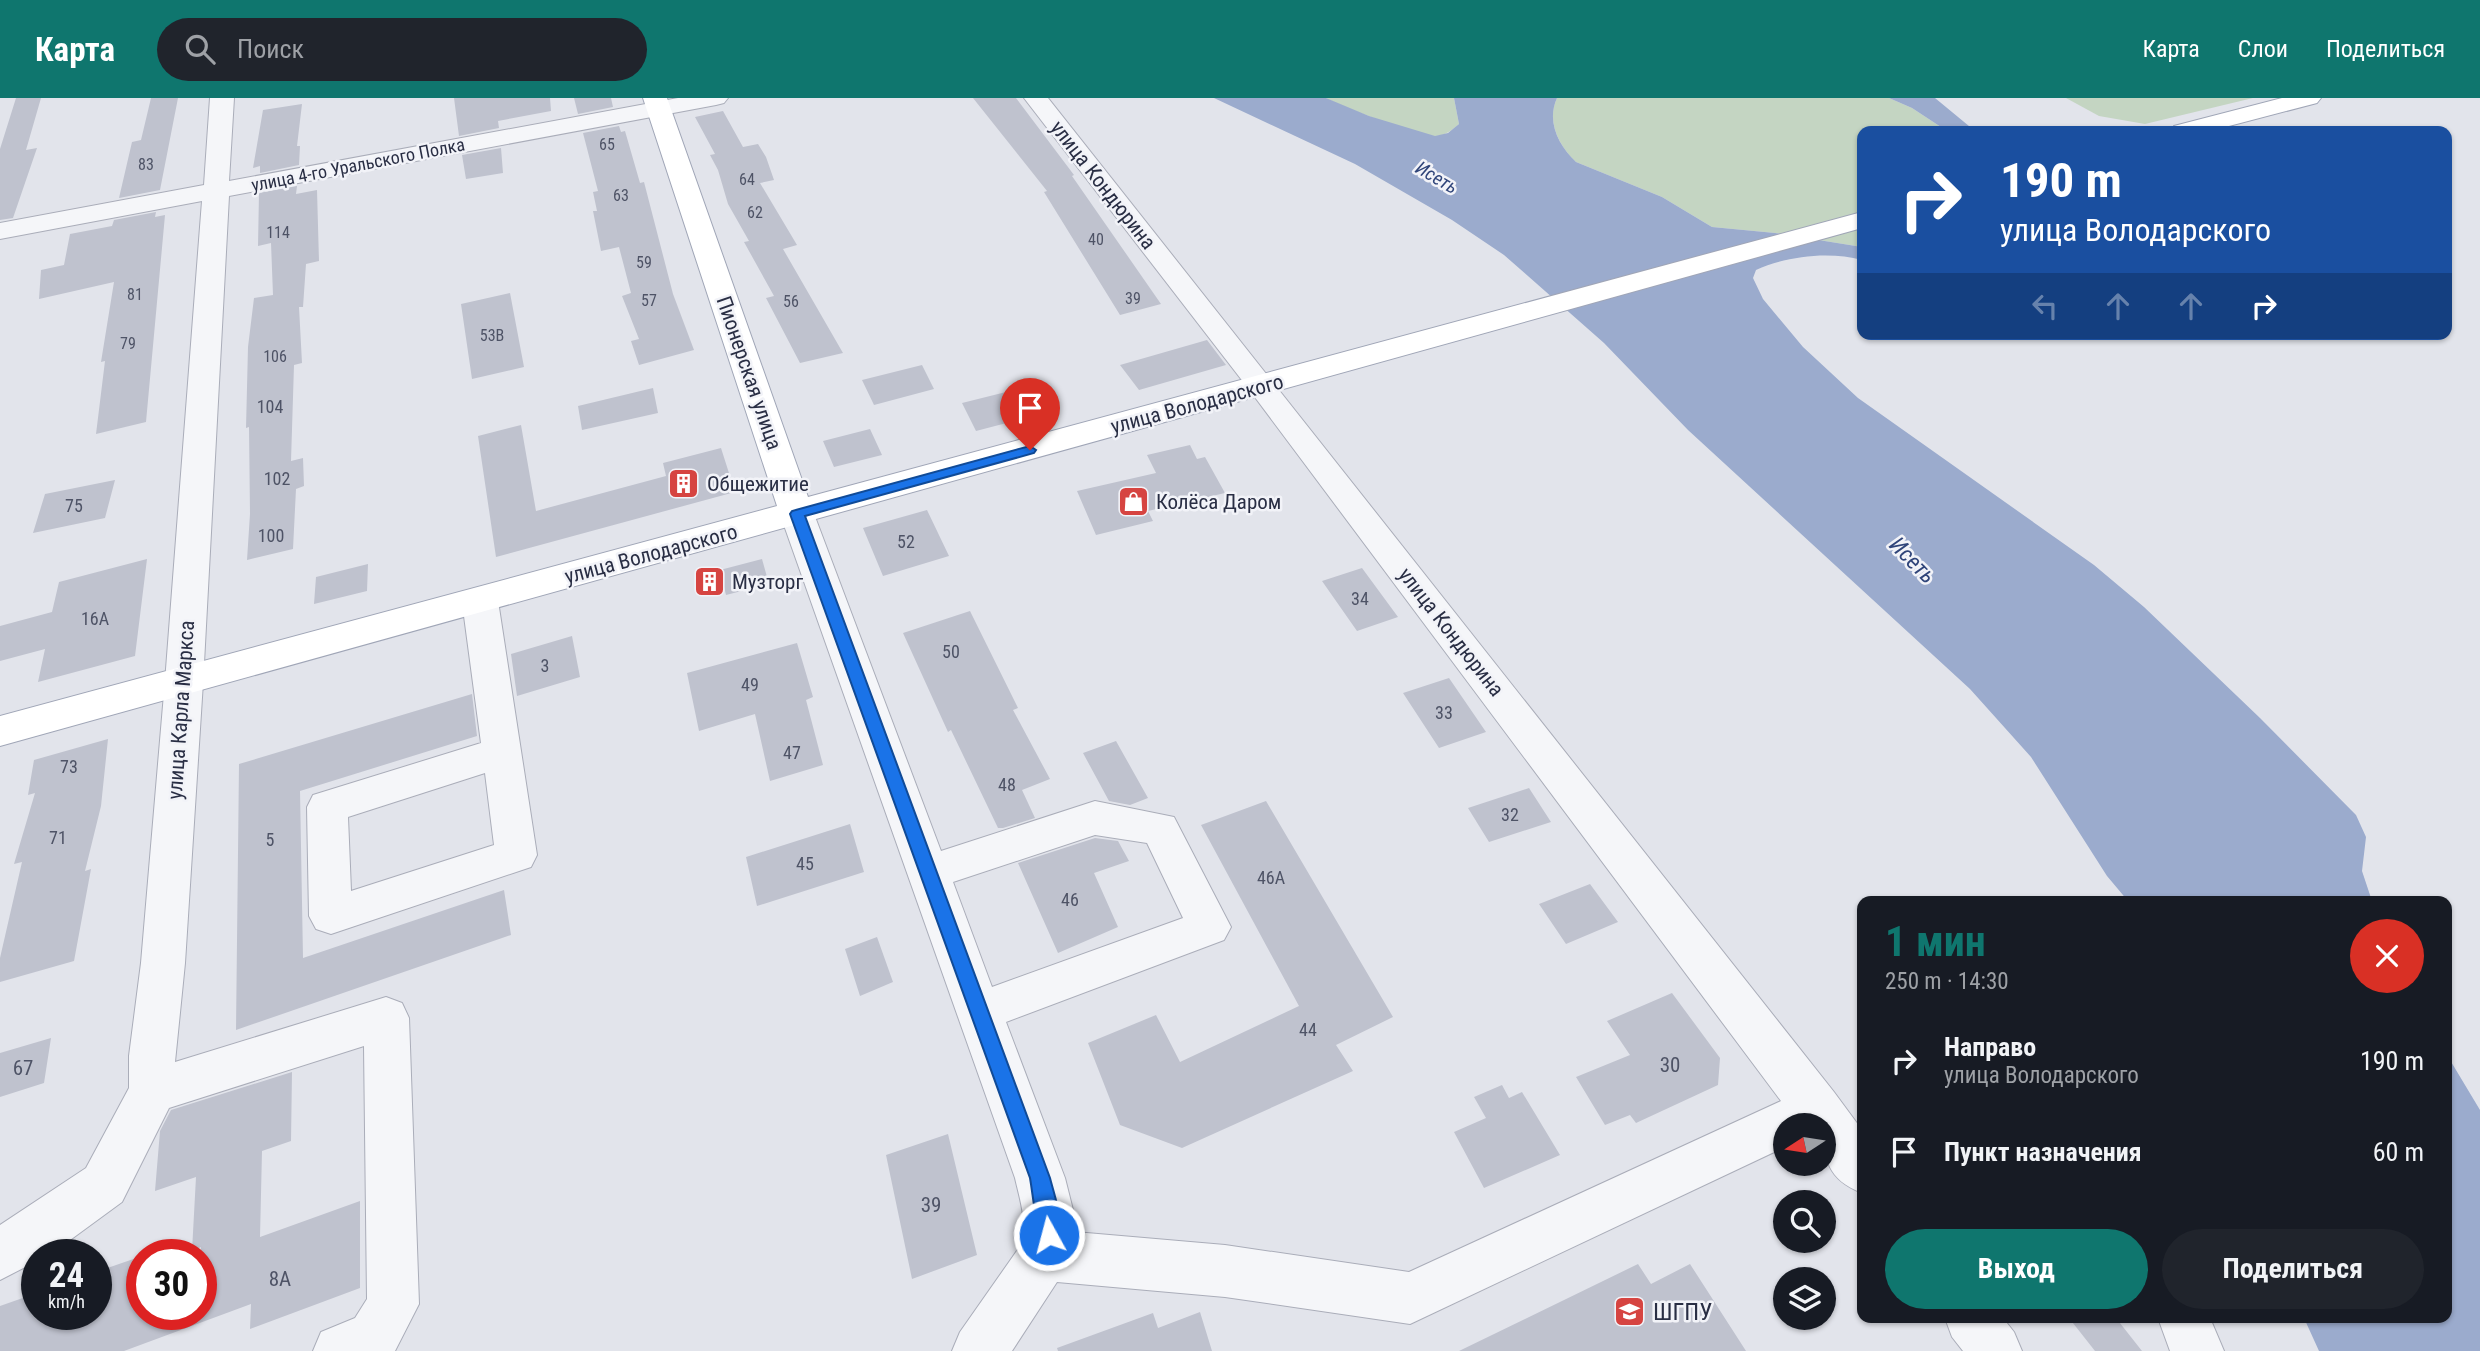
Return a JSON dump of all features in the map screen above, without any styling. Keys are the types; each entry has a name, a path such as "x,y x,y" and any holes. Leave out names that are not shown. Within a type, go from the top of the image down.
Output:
{"main road":[{"path":"2202,126 2309,98"},
{"name":"Пионерская улица","path":"657,103 797,514"},
{"name":"улица Володарского","path":"0,731 1857,221"}],"street":[{"name":"улица Карла Маркса","path":"0,1254 48,1225 104,1185 153,1091 152,1056 163,963 184,682 222,98"},
{"name":"улица 4-го Уральского Полка","path":"0,231 215,192 657,103 716,98"},
{"name":"улица Кондюрина","path":"1036,98 1262,386 1857,1162"},
{"name":"Пионерская улица","path":"797,514 1040,1178 1049,1217 1049,1235 1044,1255 992,1339"},
{"path":"480,601 502,752 516,855 331,916 327,807 502,752"},
{"path":"928,873 1095,818 1160,829 1209,927 979,1012"},
{"path":"153,1091 386,1018 393,1304 374,1337 340,1351"},
{"path":"1044,1255 1225,1271 1410,1298 1817,1108"},
{"path":"1975,1323 1996,1351"},
{"path":"2186,1323 2197,1351"}],"green space":[{"path":"1326,98 1454,98 1459,124 1442,135 1426,135"},
{"path":"1557,98 1889,98 1912,108 1939,126 1857,126 1857,246 1775,233 1712,227 1662,197 1576,162 1556,133 1554,107"},
{"path":"2066,98 2253,98 2145,124 2099,116"}],"water":[{"name":"Исеть","path":"1214,98 1326,98 1369,116 1435,136 1448,133 1459,124 1454,98 1557,98 1553,116 1556,133 1564,149 1576,162 1662,197 1712,227 1775,233 1857,246 1857,259 1836,256 1794,258 1756,270 1753,278 1763,299 1803,347 1858,398 2094,565 2144,607 2260,718 2356,815 2366,837 2362,871 2370,896 2124,896 2107,876 2031,757 1970,689 1688,430 1604,343 1504,255 1452,220 1355,164"},
{"path":"1889,98 1935,98 1969,126 1939,126 1912,108"},
{"path":"2452,1063 2480,1110 2480,1351 2319,1351 2306,1323 2452,1323"}],"building":[{"path":"16,98 41,98 26,150 37,148 13,218 0,220 0,149"},
{"path":"151,98 178,98 160,190 119,198 132,142 141,140"},
{"path":"454,98 550,98 551,111 498,121 499,128 459,136"},
{"path":"574,98 611,98 613,107 578,114"},
{"path":"973,98 1016,98 1074,175 1072,176 1161,304 1120,315 1044,192 1047,191"},
{"path":"302,104 297,146 300,146 299,165 260,173 260,166 253,168 263,110"},
{"path":"723,111 743,147 758,144 766,157 774,180 760,183 797,245 783,249 843,353 800,363 766,298 774,296 744,242 749,241 728,204 718,170 710,155 715,154 695,117"},
{"path":"619,126 621,132 625,131 640,183 644,182 673,294 694,350 639,365 631,341 639,339 622,296 631,293 619,247 601,251 593,211 597,211 593,192 598,191 583,133"},
{"path":"501,148 503,173 466,179 462,155"},
{"path":"297,186 296,194 317,190 319,261 306,264 303,307 299,307 302,363 294,365 291,461 303,458 304,486 296,489 293,549 247,560 250,514 249,427 246,428 248,347 254,298 273,295 271,243 258,246 259,193"},
{"path":"156,212 155,217 165,215 146,422 96,434 105,361 101,362 114,282 39,299 41,270 64,265 70,234 112,226 114,220"},
{"path":"510,293 524,367 472,379 461,304"},
{"path":"1207,340 1226,365 1139,390 1120,365"},
{"path":"922,365 934,389 874,405 862,380"},
{"path":"1034,385 1049,412 976,431 962,403"},
{"path":"653,388 658,413 582,430 578,406"},
{"name":"Общежитие","path":"521,425 536,511 666,476 663,463 721,448 735,492 496,557 478,436"},
{"path":"870,429 882,455 834,467 823,441"},
{"path":"1190,445 1197,459 1205,457 1225,493 1148,511 1153,521 1096,535 1077,491 1156,473 1147,455"},
{"path":"115,480 105,518 33,533 45,494"},
{"path":"927,510 949,556 883,576 863,528"},
{"path":"147,559 135,656 38,682 45,649 0,661 0,626 52,612 59,582"},
{"path":"762,559 769,584 726,595 720,570"},
{"path":"368,564 367,591 314,604 316,577"},
{"path":"1362,568 1398,617 1357,631 1322,581"},
{"path":"970,611 1018,708 1013,710 1050,779 1022,790 1035,818 1003,828 998,828 951,730 948,732 903,633"},
{"path":"572,636 580,677 517,696 511,654"},
{"path":"797,643 813,697 806,700 823,765 770,781 755,714 699,731 687,673"},
{"path":"1449,678 1486,732 1439,748 1403,693"},
{"path":"472,694 477,736 300,791 303,958 504,890 511,935 236,1030 239,764"},
{"path":"108,739 101,806 85,871 91,869 74,961 0,982 0,958 22,862 14,864 35,793 28,795 34,760"},
{"path":"1116,741 1148,798 1130,805 1109,801 1083,753"},
{"path":"1529,788 1551,822 1489,842 1468,808"},
{"path":"1266,801 1393,1017 1336,1045 1353,1071 1182,1148 1120,1125 1088,1043 1156,1015 1180,1062 1299,1006 1201,825"},
{"path":"850,824 864,872 757,906 746,857"},
{"path":"1095,838 1118,841 1129,861 1094,873 1118,927 1058,953 1018,863"},
{"path":"1590,884 1618,922 1566,944 1539,904"},
{"path":"877,937 893,982 860,996 845,949"},
{"path":"1672,993 1720,1058 1718,1085 1636,1123 1630,1115 1605,1125 1576,1077 1630,1055 1607,1021"},
{"path":"51,1038 44,1083 0,1097 0,1053"},
{"path":"292,1072 291,1141 262,1151 260,1237 360,1201 360,1288 250,1329 251,1304 217,1317 217,1239 193,1239 196,1177 155,1191 160,1131 171,1110"},
{"path":"1502,1085 1509,1098 1522,1092 1560,1155 1484,1188 1454,1132 1486,1118 1474,1097"},
{"path":"948,1134 977,1255 912,1279 886,1155"},
{"path":"126,1262 126,1330 181,1330 124,1351 0,1351 0,1306 21,1299 21,1330 112,1330 112,1266"},
{"name":"ШГПУ","path":"1638,1264 1651,1284 1690,1264 1746,1351 1459,1351"},
{"path":"1200,1312 1212,1351 1058,1351 1057,1348 1153,1313 1158,1328"},
{"path":"2073,1323 2120,1323 2142,1351 2095,1351"}],"place":[{"name":"Общежитие","path":"684,484"},
{"name":"Колёса Даром","path":"1133,502"},
{"name":"Музторг","path":"709,582"},
{"name":"ШГПУ","path":"1630,1312"}],"route":[{"path":"1030,450 797,514 1040,1178 1049,1217 1049,1235"}]}
